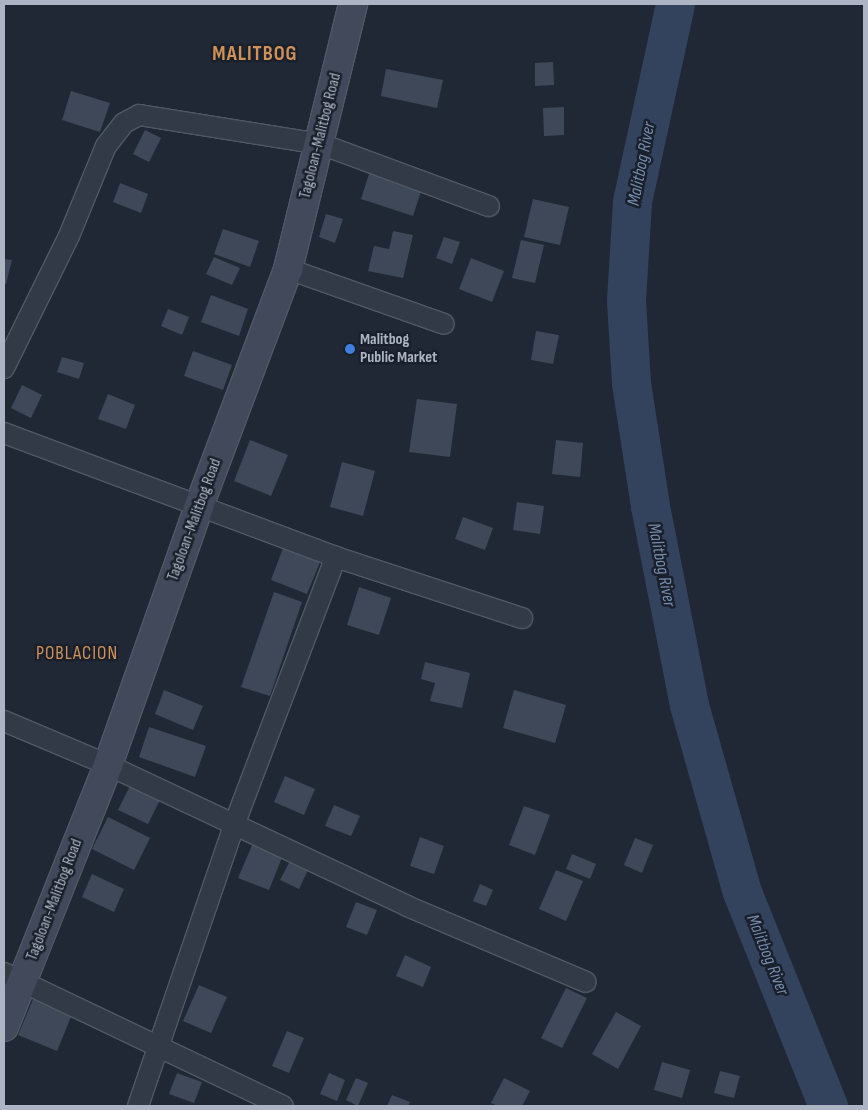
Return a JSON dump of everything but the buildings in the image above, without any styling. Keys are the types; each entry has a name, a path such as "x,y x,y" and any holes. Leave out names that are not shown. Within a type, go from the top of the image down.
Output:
{"main road":[{"name":"Tagoloan-Malitbog Road","path":"4,1027 13,978 108,765 199,506 288,269 321,144 353,4"}],"street":[{"path":"4,368 69,236 106,146 124,123 139,115 162,116 321,144 489,206"},
{"path":"288,269 444,324"},
{"path":"4,433 336,557 522,618"},
{"path":"138,1106 156,1047 234,826 336,557"},
{"path":"4,721 108,765 406,906 586,982"},
{"path":"13,978 283,1106"}],"waterway":[{"name":"Malitbog River","path":"675,4 632,202 626,301 631,383 650,506 689,705 742,892 828,1106"}],"place":[{"name":"Malitbog Public Market","path":"350,349"}],"district":[{"name":"MALITBOG","path":"255,54"},
{"name":"POBLACION","path":"77,654"}]}
